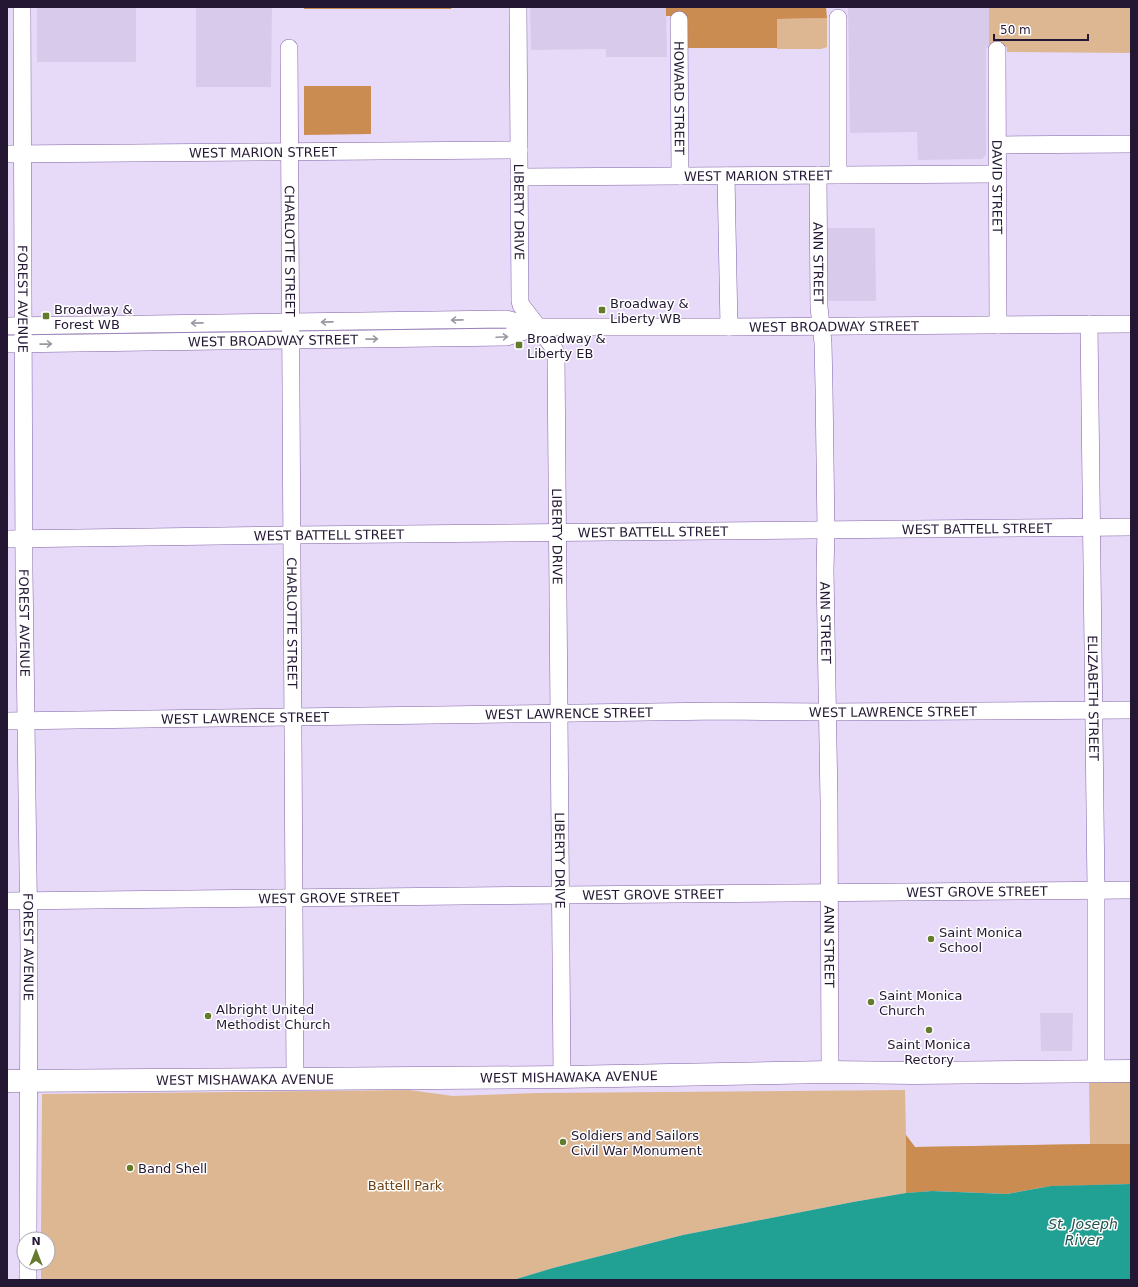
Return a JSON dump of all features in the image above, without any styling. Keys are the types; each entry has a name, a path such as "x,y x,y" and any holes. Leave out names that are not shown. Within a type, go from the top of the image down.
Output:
{"main road":[{"name":"WEST MISHAWAKA AVENUE","path":"7,1081 562,1077 830,1072 1131,1071"}],"street":[{"name":"FOREST AVENUE","path":"22,7 15,154 15,344 25,539 29,1081 28,1231"},
{"name":"LIBERTY DRIVE","path":"518,7 520,301 521,305 551,344 556,354 562,1077"},
{"path":"838,18 838,174"},
{"name":"HOWARD STREET","path":"679,20 680,176"},
{"name":"CHARLOTTE STREET","path":"289,48 295,1079"},
{"name":"DAVID STREET","path":"997,50 998,325"},
{"path":"998,145 1131,144"},
{"name":"WEST MARION STREET","path":"15,154 519,150"},
{"name":"WEST MARION STREET","path":"519,177 997,174"},
{"name":"ANN STREET","path":"818,175 819,307 824,358 830,1072"},
{"path":"726,176 729,327"},
{"name":"WEST BROADWAY STREET","path":"15,326 506,319 537,327 1131,324"},
{"name":"ELIZABETH STREET","path":"1089,324 1096,890 1096,1072"},
{"name":"WEST BROADWAY STREET","path":"15,344 507,337 537,327"},
{"name":"WEST BATTELL STREET","path":"7,539 1131,527"},
{"name":"WEST LAWRENCE STREET","path":"7,721 721,711 827,712 1131,710"},
{"name":"WEST GROVE STREET","path":"7,901 1131,890"}],"shaded area":[{"path":"37,7 136,7 136,62 37,62"},
{"path":"196,7 272,7 271,87 196,87"},
{"path":"304,7 452,7 451,9 304,9"},
{"path":"530,7 666,7 667,57 606,57 606,49 531,50"},
{"path":"666,7 826,7 827,18 777,19 777,48 687,48 687,16 666,16"},
{"path":"848,7 989,7 989,47 986,48 986,155 982,159 918,160 917,132 850,133"},
{"path":"304,86 371,86 371,134 304,135"},
{"path":"825,228 875,228 876,301 827,301"},
{"path":"1040,1013 1073,1013 1072,1051 1041,1051"},
{"path":"906,1135 915,1147 1131,1144 1131,1184 1051,1186 1007,1194 932,1191 906,1193"}],"green space":[{"path":"989,7 1131,7 1131,53 1007,52 1007,47 989,47"},
{"path":"827,18 827,47 821,49 777,49 777,19"},
{"name":"Battell Park","path":"1089,1078 1131,1082 1131,1184 906,1193 683,1235 553,1268 513,1280 41,1280 41,1271 56,1271 56,1231 41,1231 42,1094 409,1090 453,1096 538,1093 905,1090 906,1135 915,1147 1090,1144"}],"water":[{"name":"St. Joseph River","path":"1131,1184 1131,1280 513,1280 553,1268 683,1235 906,1193 932,1191 1007,1194 1051,1186"}],"place":[{"name":"Broadway & Liberty WB","path":"602,310"},
{"name":"Broadway & Forest WB","path":"46,316"},
{"name":"Broadway & Liberty EB","path":"519,345"},
{"name":"Saint Monica School","path":"931,939"},
{"name":"Saint Monica Church","path":"871,1002"},
{"name":"Albright United Methodist Church","path":"208,1016"},
{"name":"Saint Monica Rectory","path":"929,1030"},
{"name":"Soldiers and Sailors Civil War Monument","path":"563,1142"},
{"name":"Band Shell","path":"130,1168"}]}
